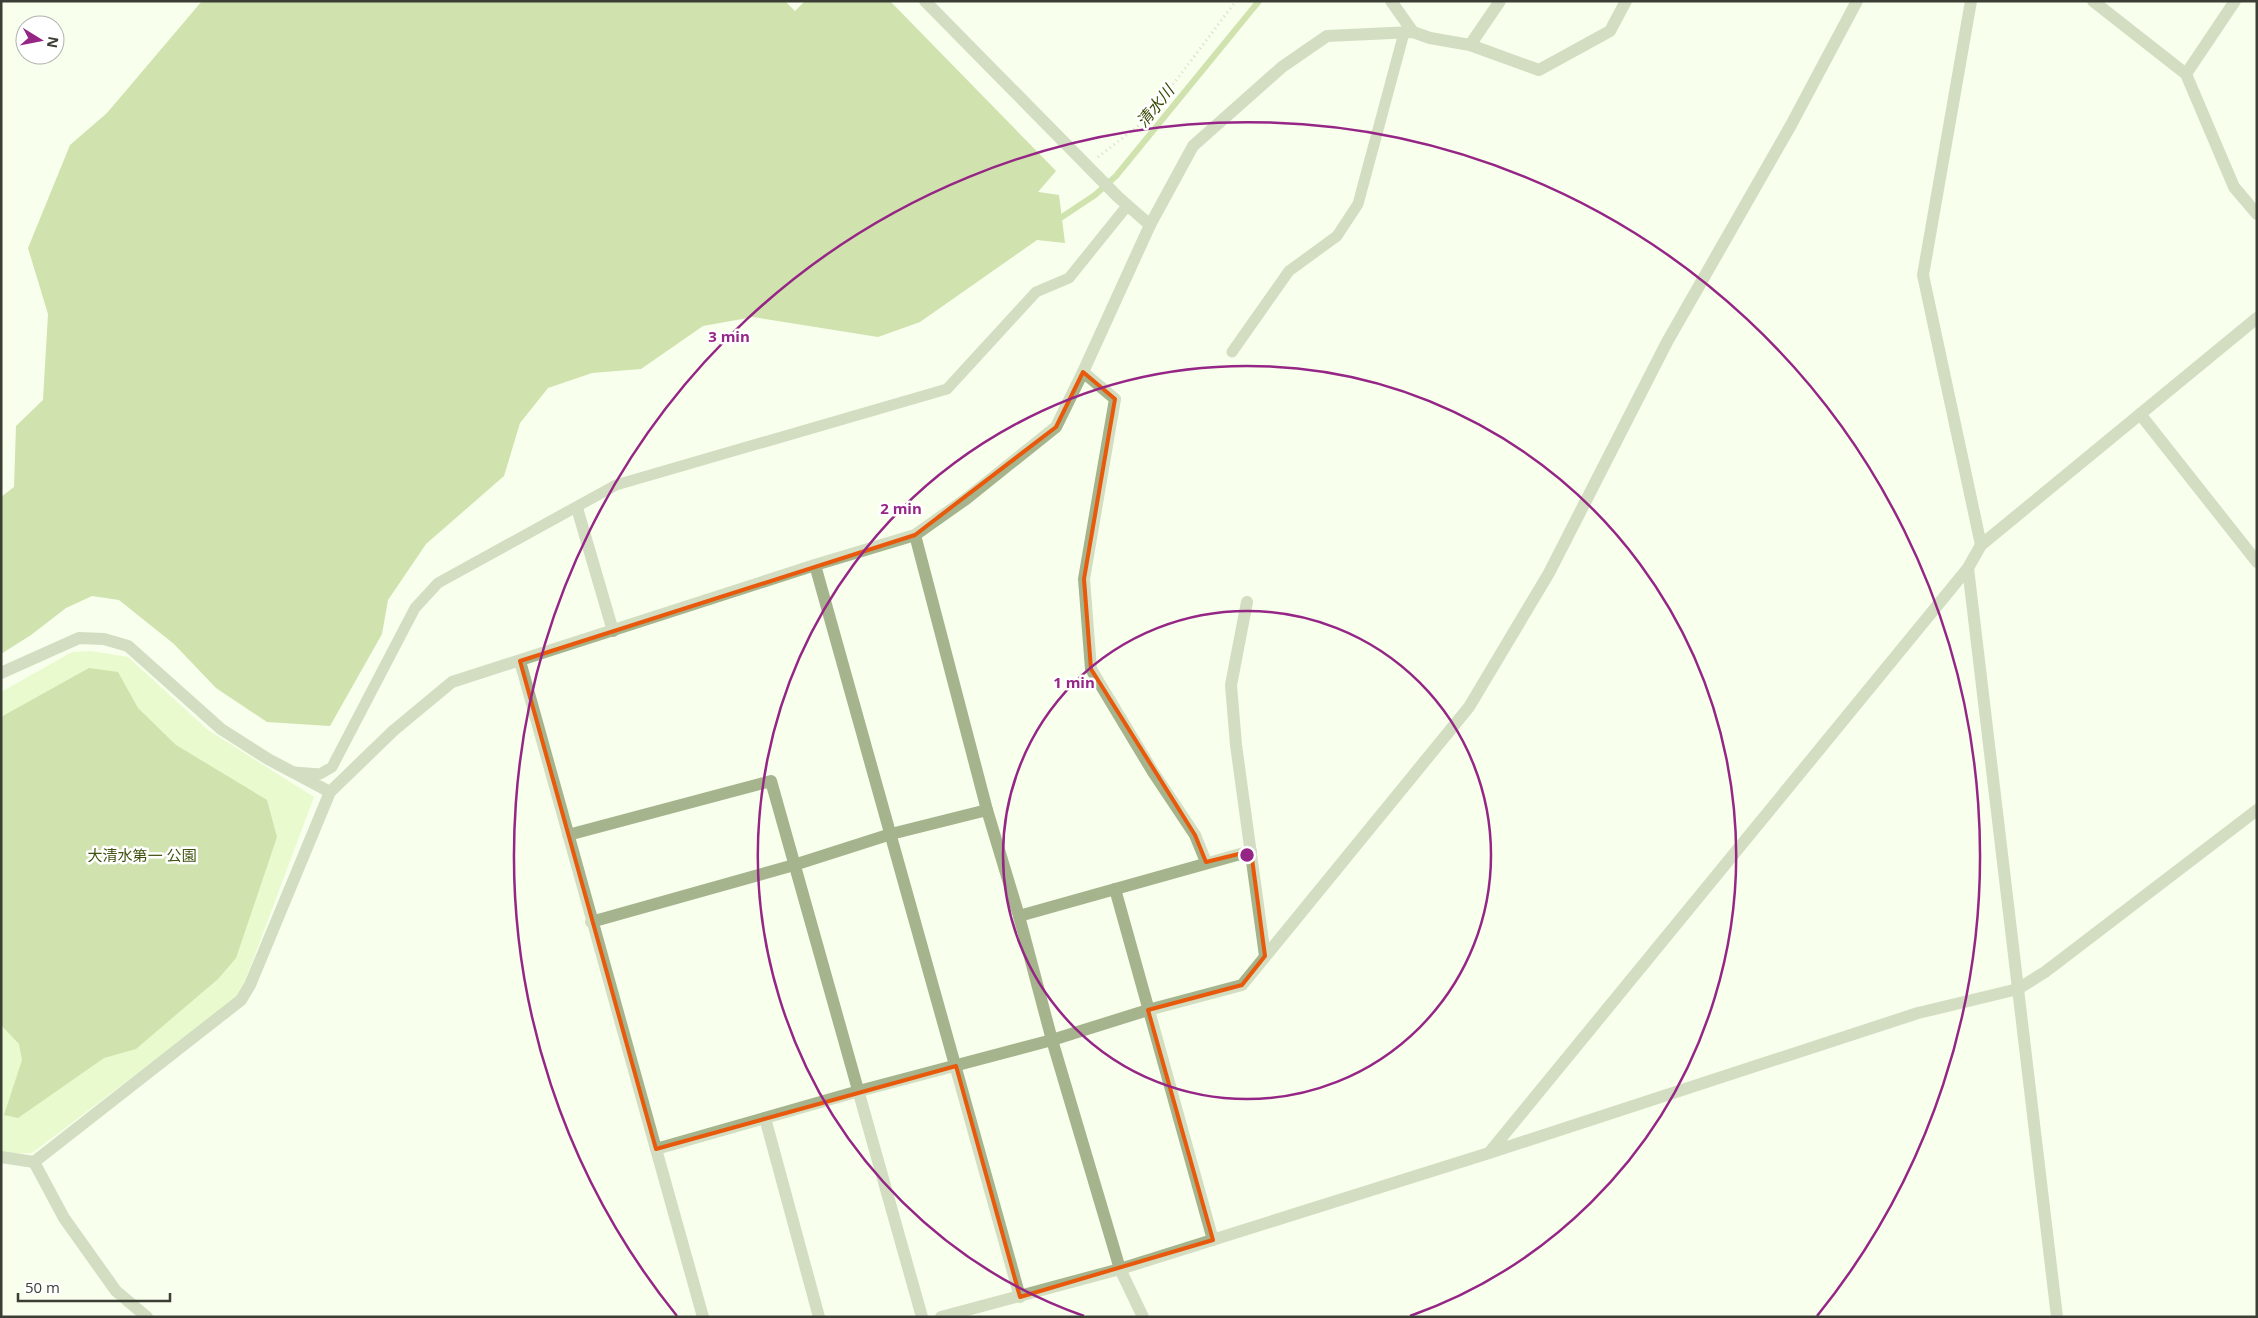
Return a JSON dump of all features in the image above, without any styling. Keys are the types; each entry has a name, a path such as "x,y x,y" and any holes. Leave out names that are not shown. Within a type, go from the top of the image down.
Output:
{"street":[{"path":"925,1 1127,206 1150,225"},
{"path":"1391,1 1409,32"},
{"path":"1470,45 1500,1"},
{"path":"1,1157 34,1162 241,1000 250,985 330,792 393,732 452,682 815,565 915,536 966,499 1056,427 1150,225 1193,146 1282,67 1327,36 1409,32 1470,45 1538,70 1610,31 1626,1"},
{"path":"656,1149 859,1091 1052,1040 1148,1010 1242,985 1469,707 1549,573 1667,342 1791,125 1857,1"},
{"path":"1971,1 1923,275 1981,545"},
{"path":"2093,1 2186,74 2234,187 2257,214"},
{"path":"2186,74 2235,1"},
{"path":"1489,1153 1968,568 1981,545 2257,318"},
{"path":"1083,372 1115,399 1084,578 1091,669 1153,772 1195,835 1206,862"},
{"path":"2140,414 2257,562"},
{"path":"577,508 613,631"},
{"path":"915,536 987,810 1019,916 1052,1040 1120,1269 1143,1317"},
{"path":"815,565 1020,1297"},
{"path":"1968,568 2057,1317"},
{"path":"1246,602 1231,685 1236,745 1265,956"},
{"path":"1,673 79,638 104,639 128,646 221,729 268,760 330,792"},
{"path":"520,661 591,922 703,1317"},
{"path":"568,835 771,781 922,1317"},
{"path":"591,922 794,865 891,834 987,810"},
{"path":"941,1317 1120,1269 1489,1153 1918,1014 2018,989 2045,972 2257,810"},
{"path":"1019,916 1115,890 1206,862 1251,851"},
{"path":"1115,890 1213,1240"},
{"path":"766,1118 819,1317"},
{"path":"34,1162 64,1218 110,1282 116,1290 147,1317"}],"lane":[{"path":"1232,352 1289,272 1337,236 1358,204 1409,32"},
{"path":"293,772 320,774 332,767 415,608 438,583 616,485 947,389 1036,292 1069,278 1127,206"}],"path":[{"path":"1088,167 1148,119 1236,1"}],"highlighted area":[{"path":"1083,372 1115,399 1084,579 1091,669 1195,835 1206,862 1251,851 1265,956 1242,985 1148,1010 1213,1240 1020,1297 956,1066 656,1149 520,661 915,535 1056,427"}],"green space":[{"name":"大清水第一 公園","path":"91,651 128,657 208,730 314,797 244,984 237,998 32,1153 8,1154 1,1152 1,692 72,652"}],"shaded area":[{"path":"202,1 785,1 795,11 805,1 890,1 1056,171 1038,192 1059,195 1065,243 1037,240 920,322 878,337 753,317 703,326 641,369 592,373 548,388 520,423 504,476 426,544 388,600 382,634 330,726 267,722 216,688 174,644 119,600 92,596 66,608 31,635 1,654 1,497 14,487 16,426 43,400 48,314 28,248 70,145 107,113"},
{"name":"大清水第一 公園","path":"89,668 118,672 138,708 176,745 267,800 277,837 236,958 218,979 136,1049 104,1058 18,1118 4,1115 22,1060 19,1044 1,1025 1,717"}],"waterway":[{"name":"清水川","path":"1062,217 1095,195 1116,176 1259,1"}]}
